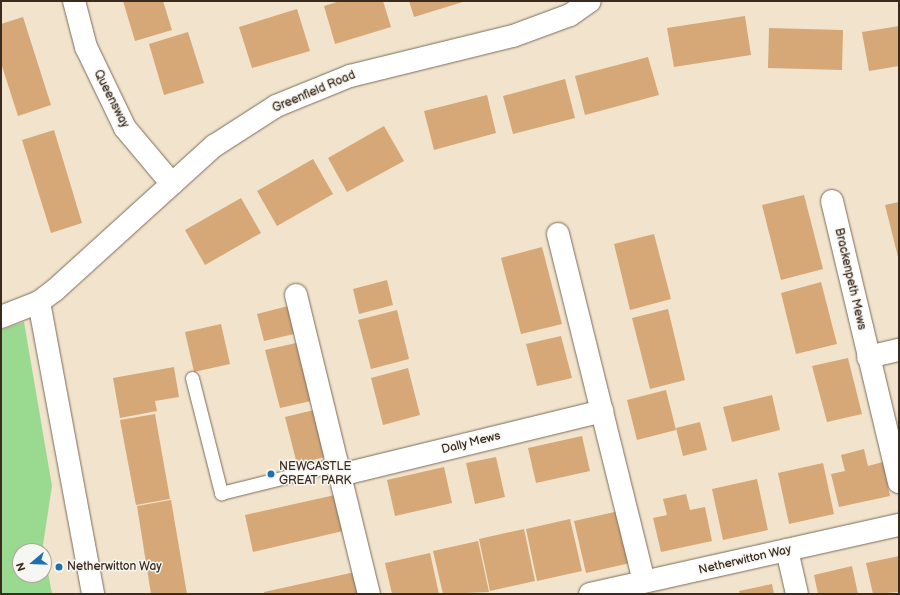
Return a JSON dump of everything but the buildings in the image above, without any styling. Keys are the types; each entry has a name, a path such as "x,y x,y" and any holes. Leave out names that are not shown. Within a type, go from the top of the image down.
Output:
{"street":[{"name":"Queensway","path":"74,1 86,47 125,128 172,184"},
{"name":"Greenfield Road","path":"1,317 39,302 214,146 276,106 350,76 513,36 570,15 590,1"},
{"name":"Brackenpeth Mews","path":"832,201 899,482"},
{"path":"558,234 644,582"},
{"path":"296,296 369,594"},
{"path":"39,302 93,594"},
{"path":"868,357 899,350"},
{"name":"Dally Mews","path":"339,469 602,411"},
{"name":"Netherwitton Way","path":"590,594 899,525"},
{"path":"787,550 797,594"}],"lane":[{"path":"192,378 221,493 339,469"}],"green space":[{"path":"24,322 52,486 43,543 12,543 12,583 50,583 52,594 1,594 1,330"}],"place":[{"name":"NEWCASTLE GREAT PARK","path":"271,474"},
{"name":"Netherwitton Way","path":"59,567"}]}
